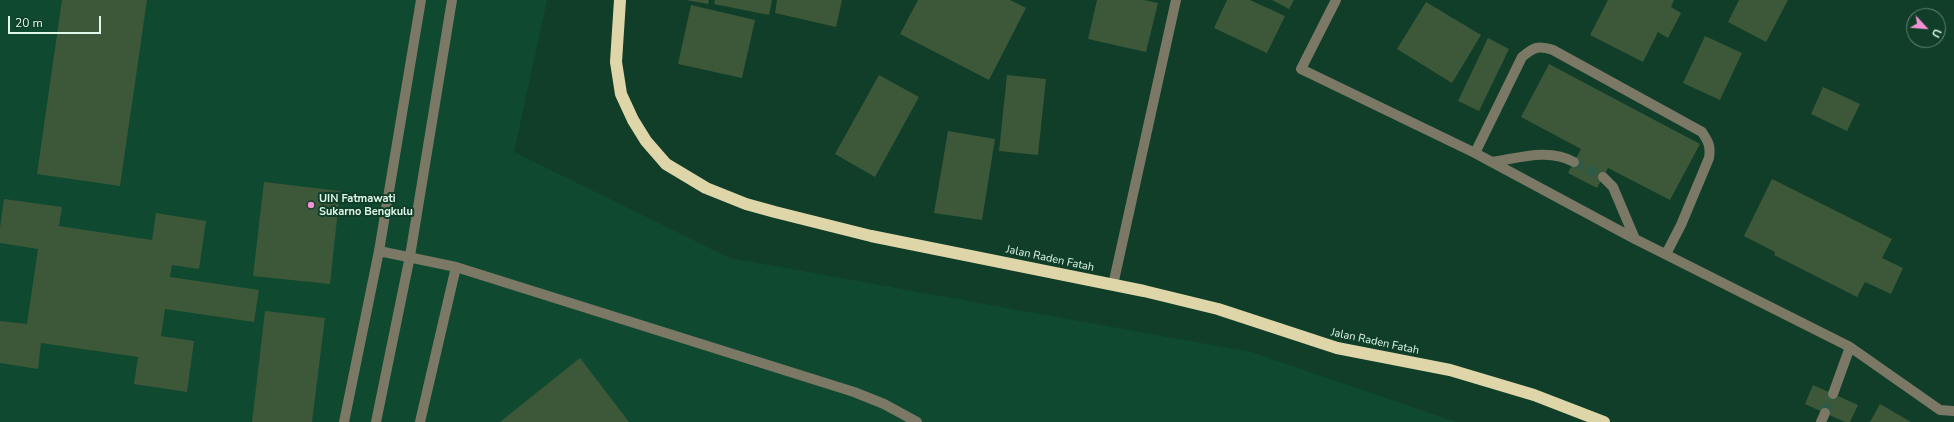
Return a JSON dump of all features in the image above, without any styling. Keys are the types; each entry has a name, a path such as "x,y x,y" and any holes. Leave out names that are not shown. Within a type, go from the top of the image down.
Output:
{"highway":[{"name":"Jalan Raden Fatah","path":"620,0 616,62 620,94 646,141 666,164 706,188 746,204 865,234 1113,285 1218,309 1337,348 1450,370 1534,396 1604,422"}],"street":[{"path":"344,422 379,251 421,0"},
{"path":"376,422 410,256 452,0"},
{"path":"1113,285 1176,0"},
{"path":"1336,0 1301,68 1475,153 1635,239 1850,348 1940,410 1954,411"},
{"path":"1475,153 1522,57 1530,50 1540,46 1553,50 1702,132 1708,140 1711,149 1710,158 1681,225 1666,254"},
{"path":"1492,162 1550,153 1566,157 1574,162"},
{"path":"1603,177 1613,187 1635,239"},
{"path":"379,251 410,256 456,267 854,392 884,404 917,422"},
{"path":"420,422 456,267"},
{"path":"1833,394 1850,348"}],"shaded area":[{"name":"UIN Fatmawati Sukarno Bengkulu","path":"0,0 547,0 514,152 730,258 1251,352 1456,422 0,422"}],"building":[{"path":"62,0 147,0 120,186 37,174"},
{"path":"686,0 709,0 708,4"},
{"path":"715,0 772,0 769,15 714,4"},
{"path":"777,0 842,0 836,27 775,13"},
{"path":"918,0 1010,0 1026,8 989,80 900,34"},
{"path":"1097,0 1144,0 1158,3 1146,52 1088,39"},
{"path":"1227,0 1250,0 1285,16 1267,53 1214,28"},
{"path":"1272,0 1294,0 1289,9"},
{"path":"1608,0 1674,0 1671,7 1681,13 1668,38 1658,32 1643,62 1590,35"},
{"path":"1739,0 1788,0 1766,42 1728,22"},
{"path":"1426,2 1481,35 1452,83 1397,49"},
{"path":"691,5 755,20 742,78 678,64"},
{"path":"1705,36 1742,53 1720,100 1683,83"},
{"path":"1488,38 1509,49 1479,111 1458,101"},
{"path":"1549,64 1700,144 1670,200 1608,168 1597,188 1568,173 1581,149 1521,117"},
{"path":"879,75 919,97 875,177 835,154"},
{"path":"1007,75 1046,79 1038,155 999,151"},
{"path":"1823,87 1860,104 1847,131 1811,114"},
{"path":"948,131 995,139 982,220 934,213"},
{"path":"1772,179 1892,239 1882,258 1903,268 1891,294 1865,282 1857,297 1774,255 1775,252 1744,236"},
{"path":"264,182 340,191 330,284 253,276"},
{"path":"4,199 62,207 59,226 152,240 156,213 206,221 199,269 172,265 170,277 259,290 254,322 165,309 161,336 194,341 187,392 134,384 138,357 41,343 38,369 0,363 0,321 27,324 38,249 0,243 0,228"},
{"path":"265,311 325,318 312,422 252,422"},
{"path":"580,358 629,422 500,422"},
{"path":"1813,385 1858,405 1850,422 1845,422 1805,404"},
{"path":"1880,404 1911,422 1870,422"}],"tunnel":[{"path":"1574,162 1603,177"},
{"path":"1825,413 1833,394"}],"place":[{"name":"UIN Fatmawati Sukarno Bengkulu","path":"311,205"}]}
